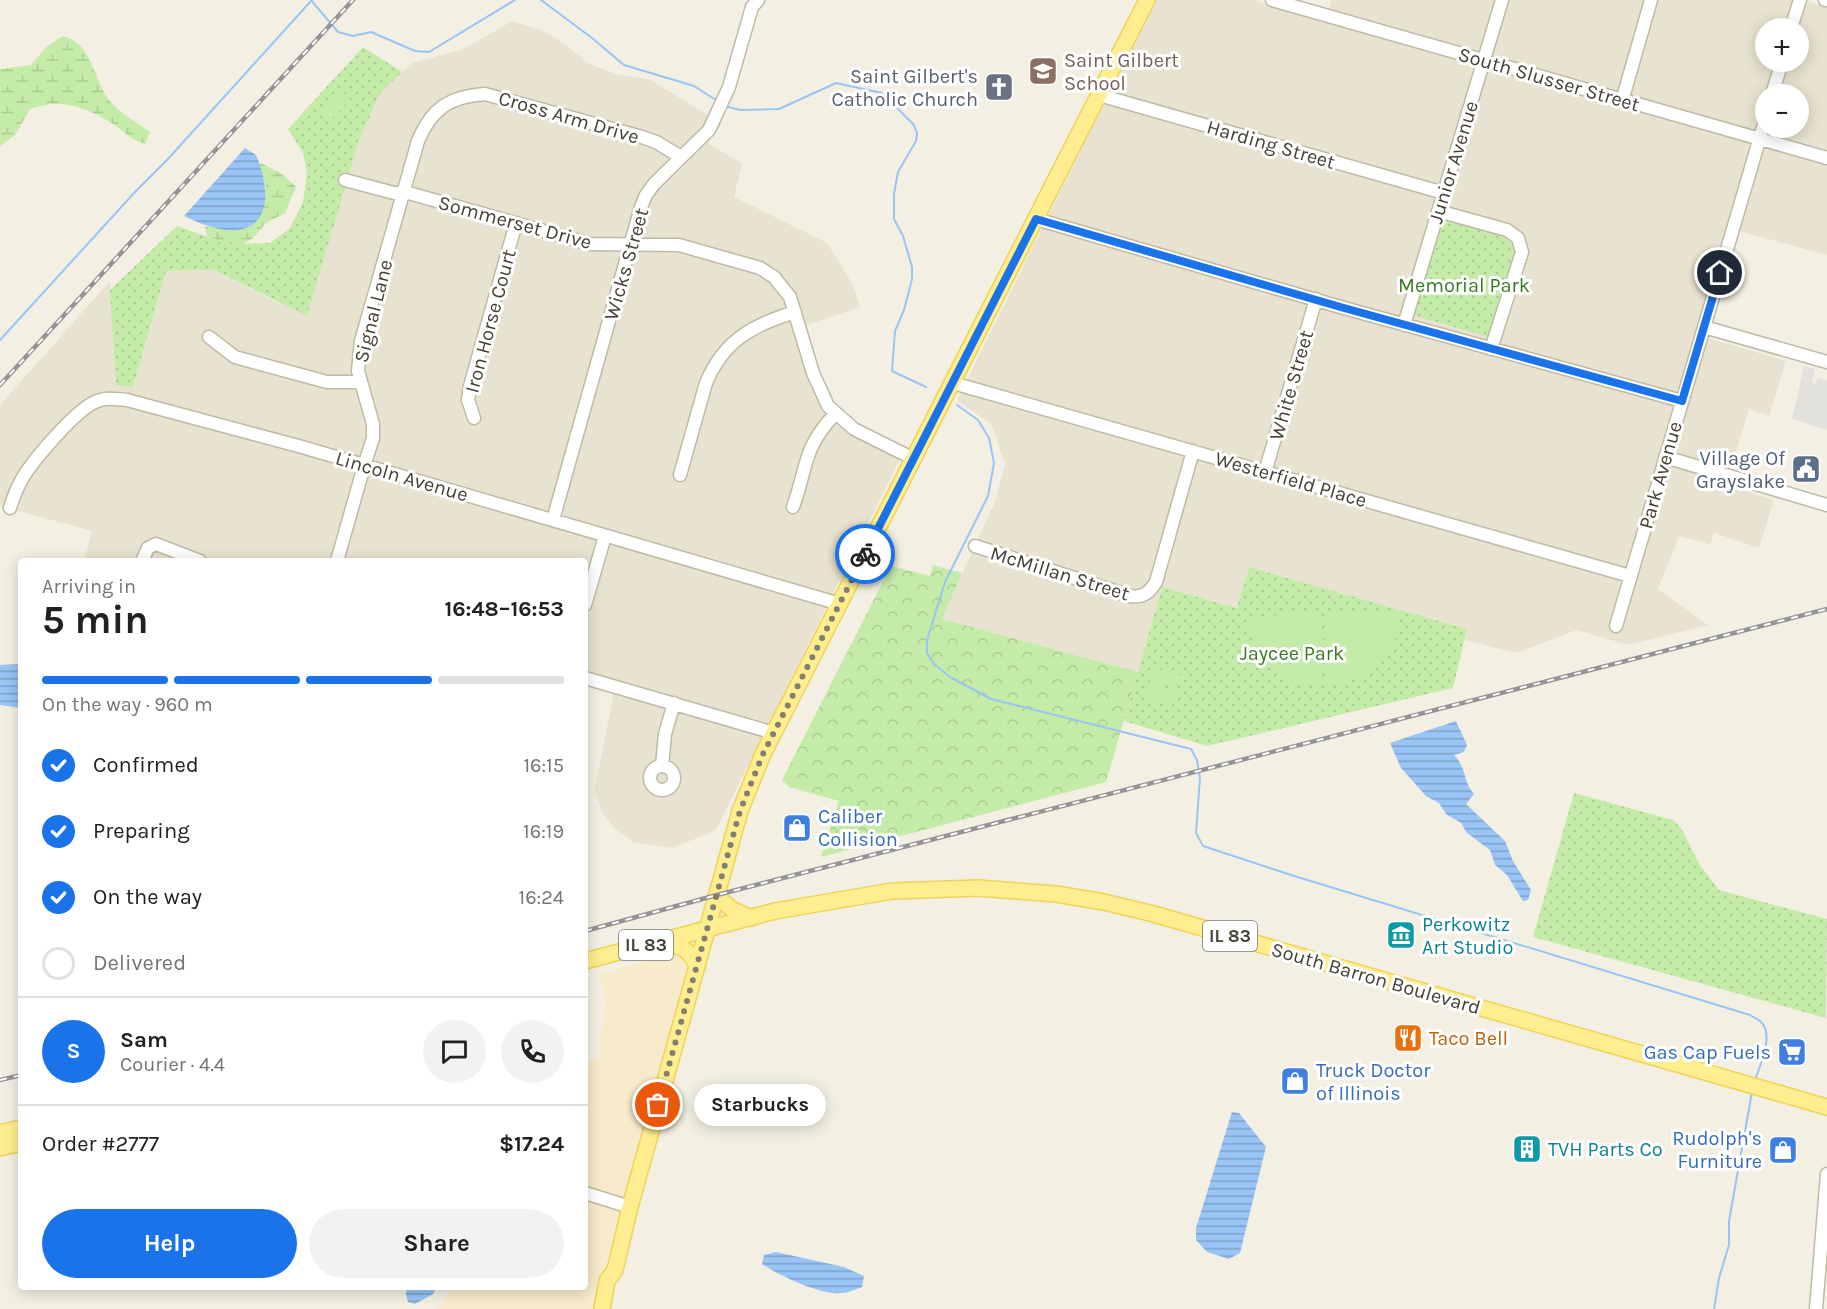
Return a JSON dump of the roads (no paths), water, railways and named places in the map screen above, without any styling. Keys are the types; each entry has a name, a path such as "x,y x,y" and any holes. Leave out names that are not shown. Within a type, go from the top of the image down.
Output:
{"main road":[{"path":"602,1309 607,1281 615,1270 630,1207 740,811 774,733 1147,0"},
{"name":"South Barron Boulevard","path":"707,929 776,911 892,891 978,888 1056,894 1150,913 1827,1107"},
{"path":"716,896 733,910 751,918"},
{"name":"IL 83","path":"588,960 707,929"},
{"path":"661,942 682,947 688,951 697,967"},
{"path":"0,1134 18,1129"},
{"path":"0,1148 18,1144"},
{"path":"612,1309 617,1280 615,1270"}],"street":[{"name":"Wicks Street","path":"553,520 646,195 709,130 729,87 752,7 758,0"},
{"name":"South Slusser Street","path":"1272,0 1755,137"},
{"name":"Junior Avenue","path":"1404,325 1502,0"},
{"path":"1622,100 1651,0"},
{"path":"1794,18 1800,0"},
{"name":"Cross Arm Drive","path":"405,192 418,141 430,117 448,102 470,95 485,94 498,97 642,137 656,142 681,157"},
{"name":"Harding Street","path":"1099,95 1444,193"},
{"name":"South Slusser Street","path":"1759,138 1827,158"},
{"name":"Park Avenue","path":"1616,626 1759,138"},
{"name":"Sommerset Drive","path":"345,180 394,193 405,192 590,244 679,245 760,268 774,277 783,287 795,312 820,391 828,406 854,429 914,459"},
{"name":"Signal Lane","path":"338,558 373,438 373,424 361,381 358,357 405,192"},
{"path":"1438,211 1507,230 1518,238 1522,252 1491,349"},
{"path":"1036,219 1404,325 1682,401"},
{"name":"Iron Horse Court","path":"474,418 468,400 470,386 516,224"},
{"name":"White Street","path":"1265,472 1316,298"},
{"path":"680,475 706,383 721,356 751,329 766,321 795,312"},
{"path":"1704,327 1827,362"},
{"path":"209,337 235,357 327,382 361,381"},
{"name":"Westerfield Place","path":"952,383 1630,576"},
{"name":"Lincoln Avenue","path":"10,508 22,478 53,441 82,410 96,401 110,398 148,406 363,466 688,558 840,604"},
{"path":"793,507 808,453 824,426 835,414"},
{"name":"McMillan Street","path":"975,546 1130,596 1145,595 1156,582 1193,451"},
{"path":"1665,457 1827,505"},
{"path":"588,595 605,536"},
{"path":"143,557 148,548 156,544 192,558"},
{"path":"588,679 774,733"},
{"path":"662,766 665,734 674,703"},
{"path":"1816,1309 1827,1174"},
{"path":"588,1195 630,1207"}],"water":[{"path":"245,148 256,155 263,175 265,197 260,217 243,229 228,230 205,225 184,216"},
{"path":"18,664 18,708 0,705 0,665"},
{"path":"1456,721 1467,745 1464,752 1454,755 1474,794 1466,804 1505,841 1513,861 1531,890 1528,900 1523,901 1507,875 1495,865 1490,850 1467,833 1461,823 1446,814 1439,803 1426,796 1401,768 1390,743"},
{"path":"1232,1112 1239,1113 1266,1147 1240,1253 1229,1259 1207,1252 1196,1240 1196,1228"},
{"path":"776,1252 844,1267 864,1276 862,1287 848,1292 834,1293 817,1290 797,1282 762,1264 764,1255"},
{"path":"407,1290 435,1290 433,1294 415,1304 408,1302"}],"waterway":[{"path":"311,0 338,32 353,36 371,32 415,51 429,52 515,0"},
{"path":"541,0 624,65 694,86 716,100"},
{"path":"0,340 311,1"},
{"path":"725,106 740,110 779,109 836,83 882,93 914,125 917,133 916,141 898,172 894,194 894,219 903,236 912,267 912,279 904,310 895,331 892,371 926,387"},
{"path":"957,405 978,420 989,438 994,463 988,496 945,582 927,640 927,653 934,664 950,677 991,699 1191,749 1197,760 1200,778 1196,833 1203,846 1750,1015 1762,1023 1767,1036 1765,1052 1755,1081"},
{"path":"1714,1309 1719,1278 1729,1245 1729,1221 1752,1092"}],"railway":[{"path":"0,385 353,0"},
{"path":"588,930 1827,609"},
{"path":"0,1080 18,1076"}],"place":[{"name":"Saint Gilbert School","path":"1043,71"},
{"name":"Saint Gilbert's Catholic Church","path":"999,87"},
{"name":"Village Of Grayslake","path":"1806,469"},
{"name":"Caliber Collision","path":"797,828"},
{"name":"Perkowitz Art Studio","path":"1401,935"},
{"name":"Taco Bell","path":"1408,1038"},
{"name":"Gas Cap Fuels","path":"1792,1052"},
{"name":"Truck Doctor of Illinois","path":"1295,1081"},
{"name":"Starbucks","path":"658,1105"},
{"name":"TVH Parts Co","path":"1527,1149"},
{"name":"Rudolph's Furniture","path":"1783,1150"}],"park label":[{"name":"Memorial Park","path":"1464,285"},
{"name":"Jaycee Park","path":"1292,653"}]}
